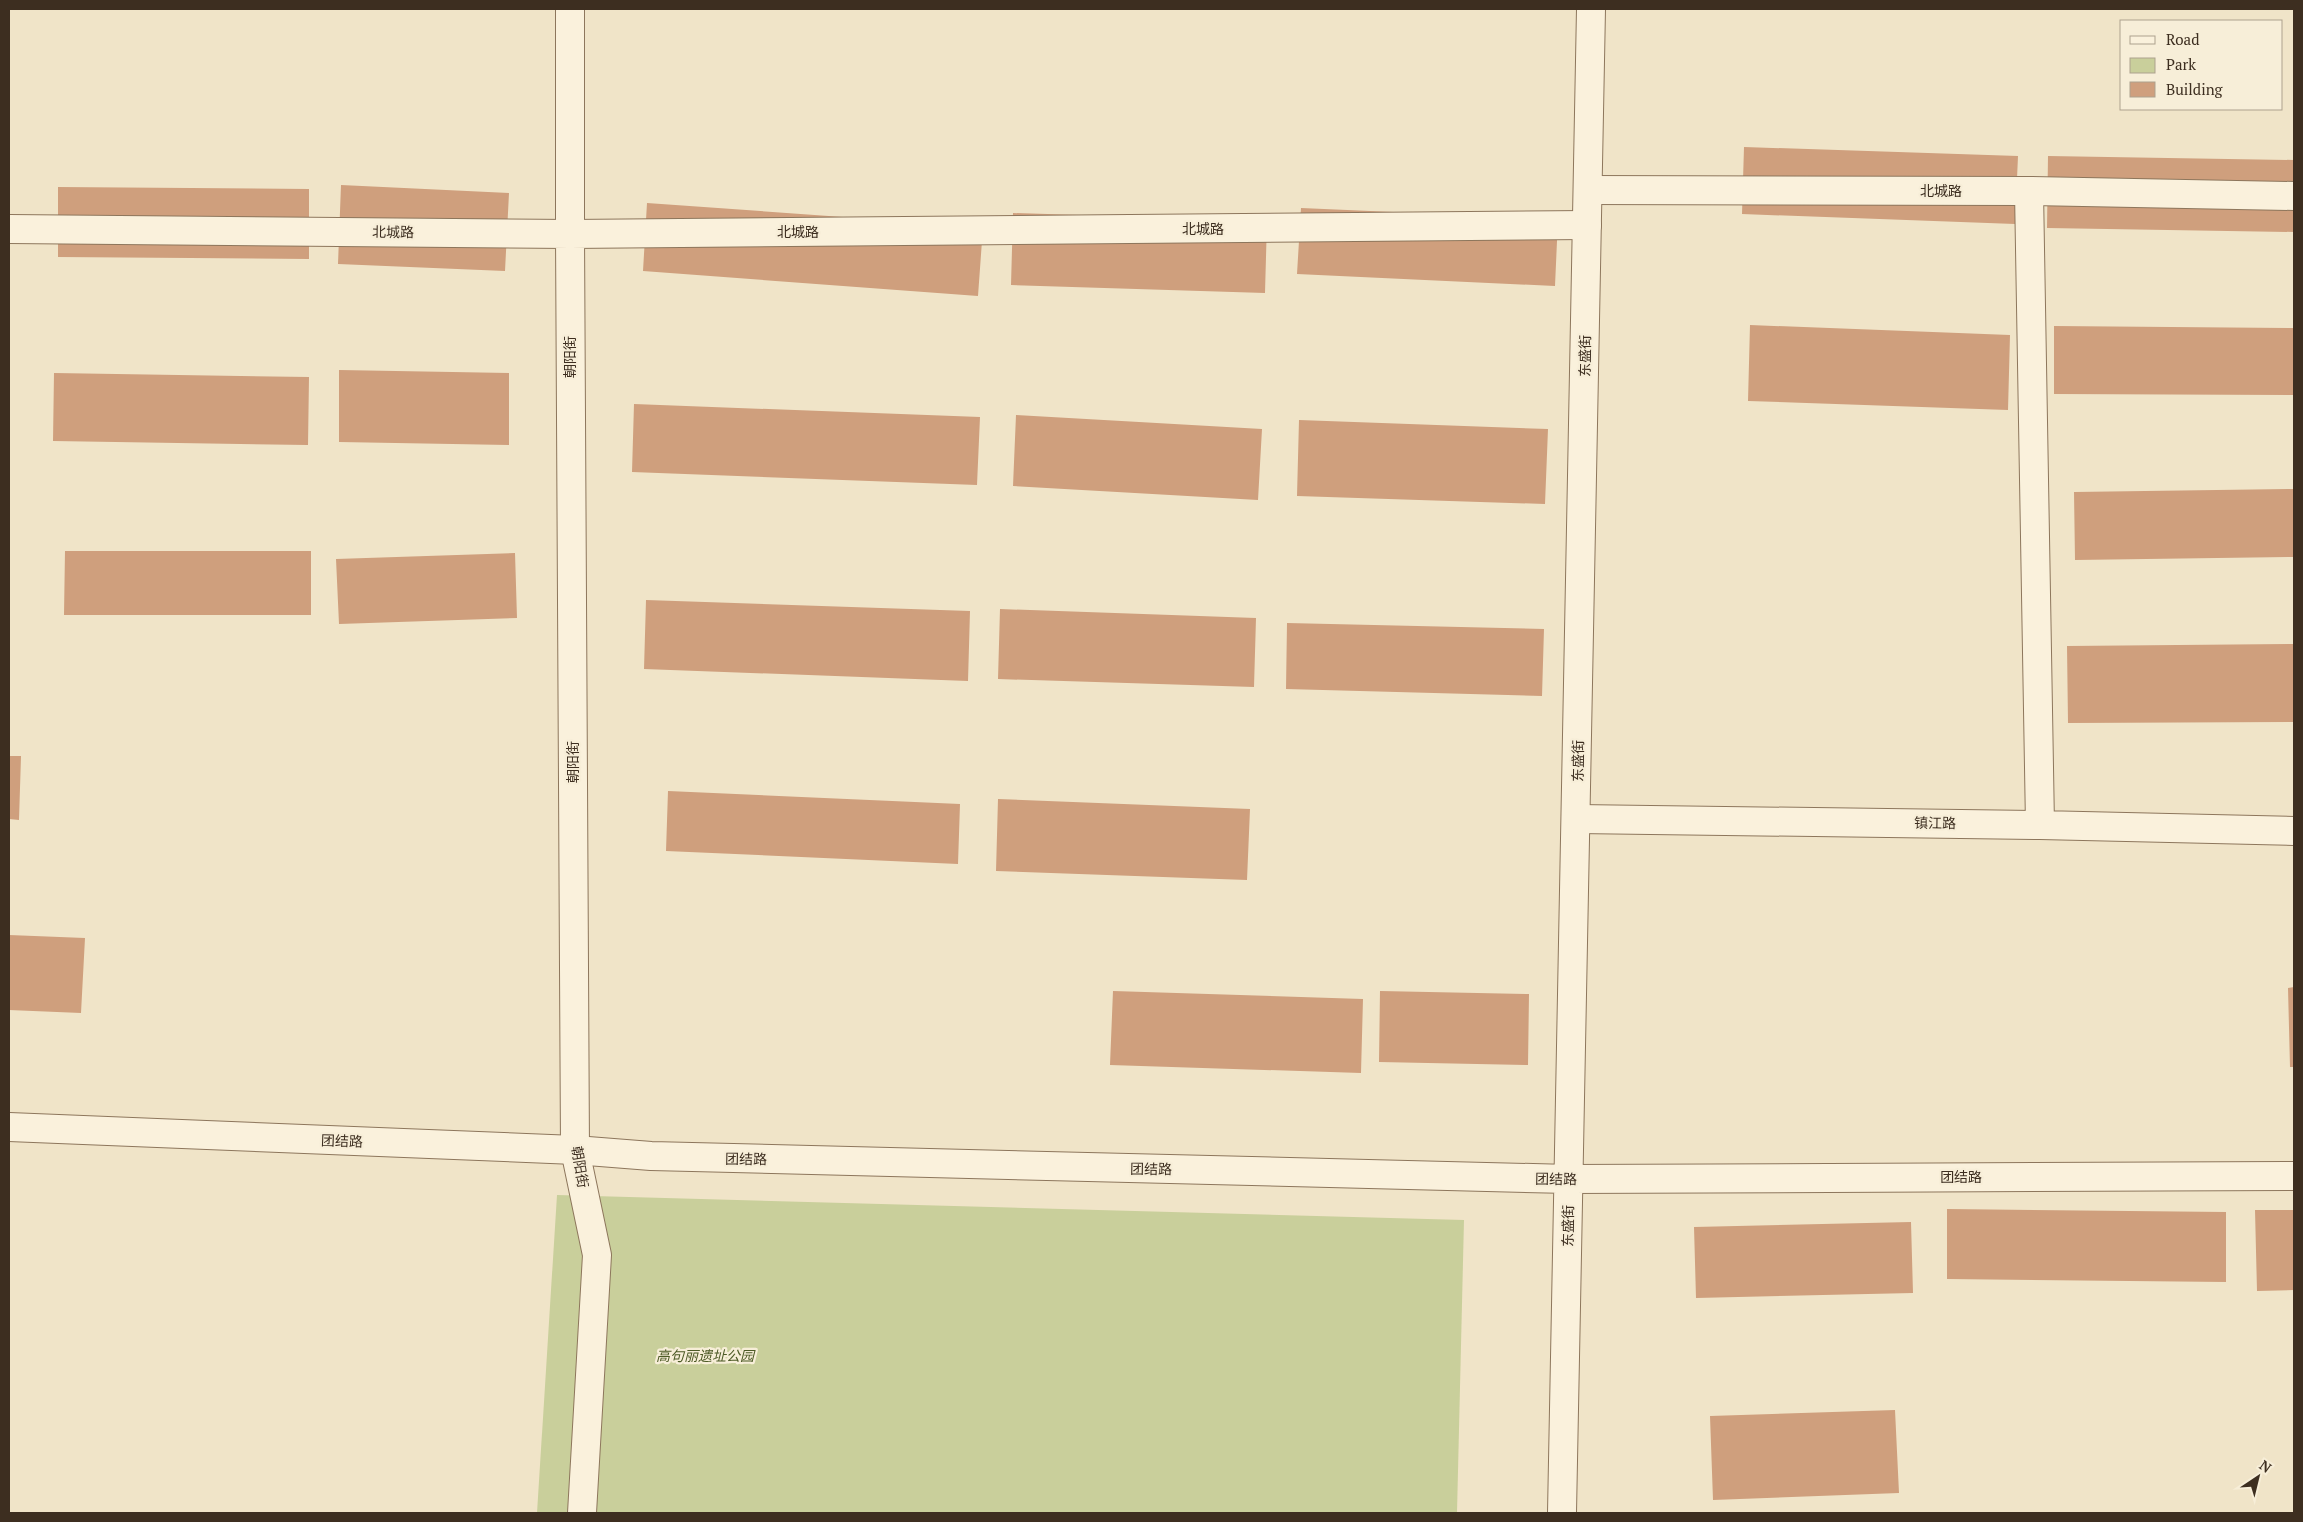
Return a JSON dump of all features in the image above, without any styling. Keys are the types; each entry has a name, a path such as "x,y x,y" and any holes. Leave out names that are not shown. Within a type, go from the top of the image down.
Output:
{"street":[{"name":"朝阳街","path":"570,9 575,1150 597,1255 582,1513"},
{"name":"东盛街","path":"1562,1513 1577,819 1591,9"},
{"name":"北城路","path":"1588,190 2029,191 2294,196"},
{"path":"2029,191 2040,825"},
{"name":"北城路","path":"9,229 570,234 1587,225"},
{"name":"镇江路","path":"1577,819 2294,830"},
{"name":"团结路","path":"9,1127 575,1150 670,1157 1568,1179 2294,1176"}],"green space":[{"name":"高句丽遗址公园","path":"557,1195 1464,1220 1457,1513 537,1513"}],"building":[{"path":"1744,147 2018,156 2015,224 1742,214"},
{"path":"2048,156 2294,160 2294,232 2047,228"},
{"path":"341,185 509,193 505,271 338,264"},
{"path":"58,187 309,189 309,259 58,257"},
{"path":"647,203 983,227 978,296 643,271"},
{"path":"1301,208 1558,219 1555,286 1297,274"},
{"path":"1013,213 1267,221 1265,293 1011,285"},
{"path":"1750,325 2010,335 2008,410 1748,401"},
{"path":"2054,326 2294,328 2294,395 2054,394"},
{"path":"339,370 509,373 509,445 339,442"},
{"path":"54,373 309,377 308,445 53,441"},
{"path":"634,404 980,417 977,485 632,472"},
{"path":"1016,415 1262,429 1258,500 1013,486"},
{"path":"1299,420 1548,429 1545,504 1297,496"},
{"path":"2294,489 2294,557 2075,560 2074,492"},
{"path":"65,551 311,551 311,615 64,615"},
{"path":"515,553 517,618 339,624 336,559"},
{"path":"646,600 970,611 968,681 644,669"},
{"path":"1000,609 1256,618 1254,687 998,679"},
{"path":"1287,623 1544,629 1542,696 1286,689"},
{"path":"2294,644 2294,722 2068,723 2067,646"},
{"path":"9,756 21,756 19,820 9,819"},
{"path":"668,791 960,804 958,864 666,851"},
{"path":"998,799 1250,809 1247,880 996,871"},
{"path":"9,935 85,938 81,1013 9,1010"},
{"path":"2294,987 2294,1067 2290,1067 2288,988"},
{"path":"1113,991 1363,999 1361,1073 1110,1065"},
{"path":"1380,991 1529,994 1528,1065 1379,1062"},
{"path":"1947,1209 2226,1212 2226,1282 1947,1279"},
{"path":"2255,1210 2294,1210 2294,1290 2257,1291"},
{"path":"1911,1222 1913,1293 1696,1298 1694,1227"},
{"path":"1895,1410 1899,1493 1713,1500 1710,1416"}]}
